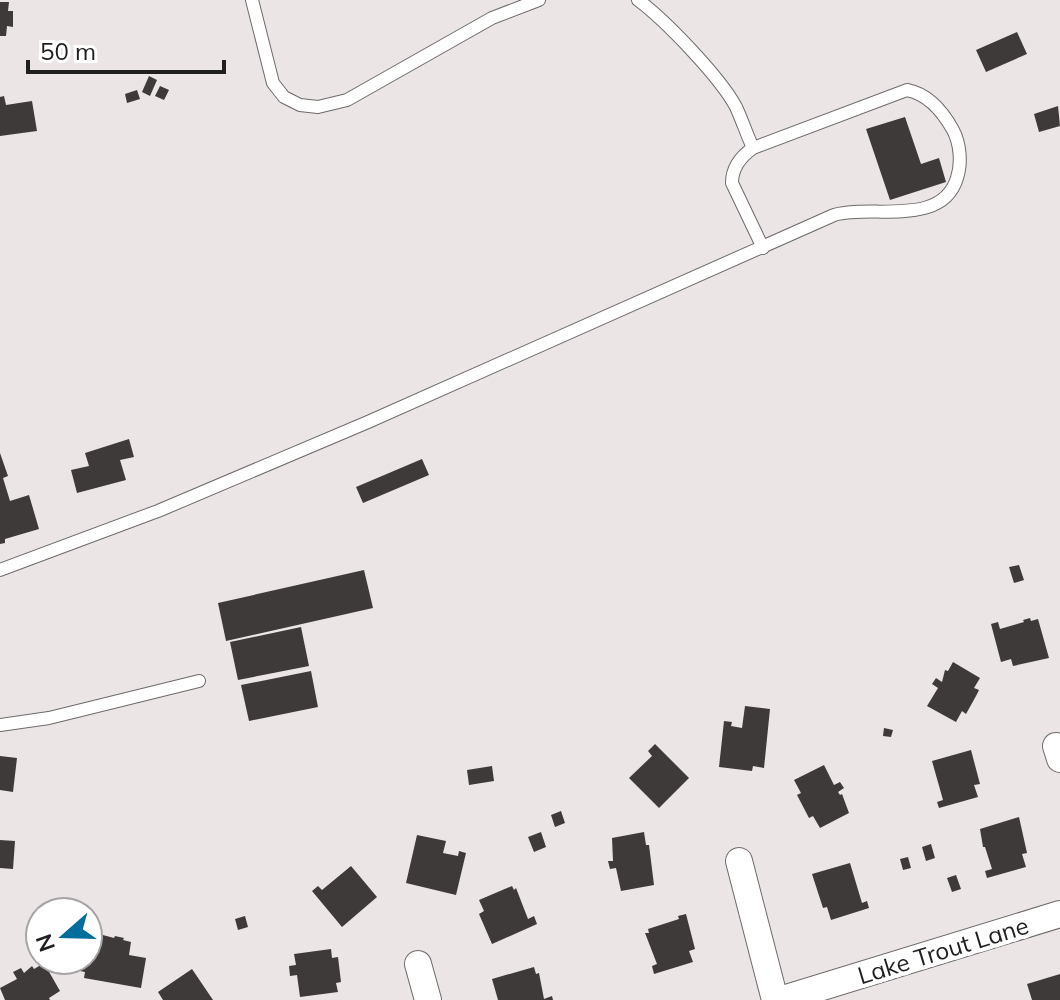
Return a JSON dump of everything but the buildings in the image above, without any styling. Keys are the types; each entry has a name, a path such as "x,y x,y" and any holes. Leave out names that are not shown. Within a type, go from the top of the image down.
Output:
{"street":[{"path":"739,861 778,1000"},
{"name":"Lake Trout Lane","path":"778,1000 1060,914"},
{"path":"418,964 428,1000"}],"lane":[{"path":"252,0 273,83 284,97 300,105 318,107 347,100 492,18 539,0"},
{"path":"638,0 725,90 736,107 753,148"},
{"path":"0,570 158,511 368,422 763,248 841,213 905,211 928,207 955,186 959,173 956,135 940,110 917,92 907,90 746,153 732,171 732,183 763,248"},
{"path":"0,725 49,718 199,681"}]}
